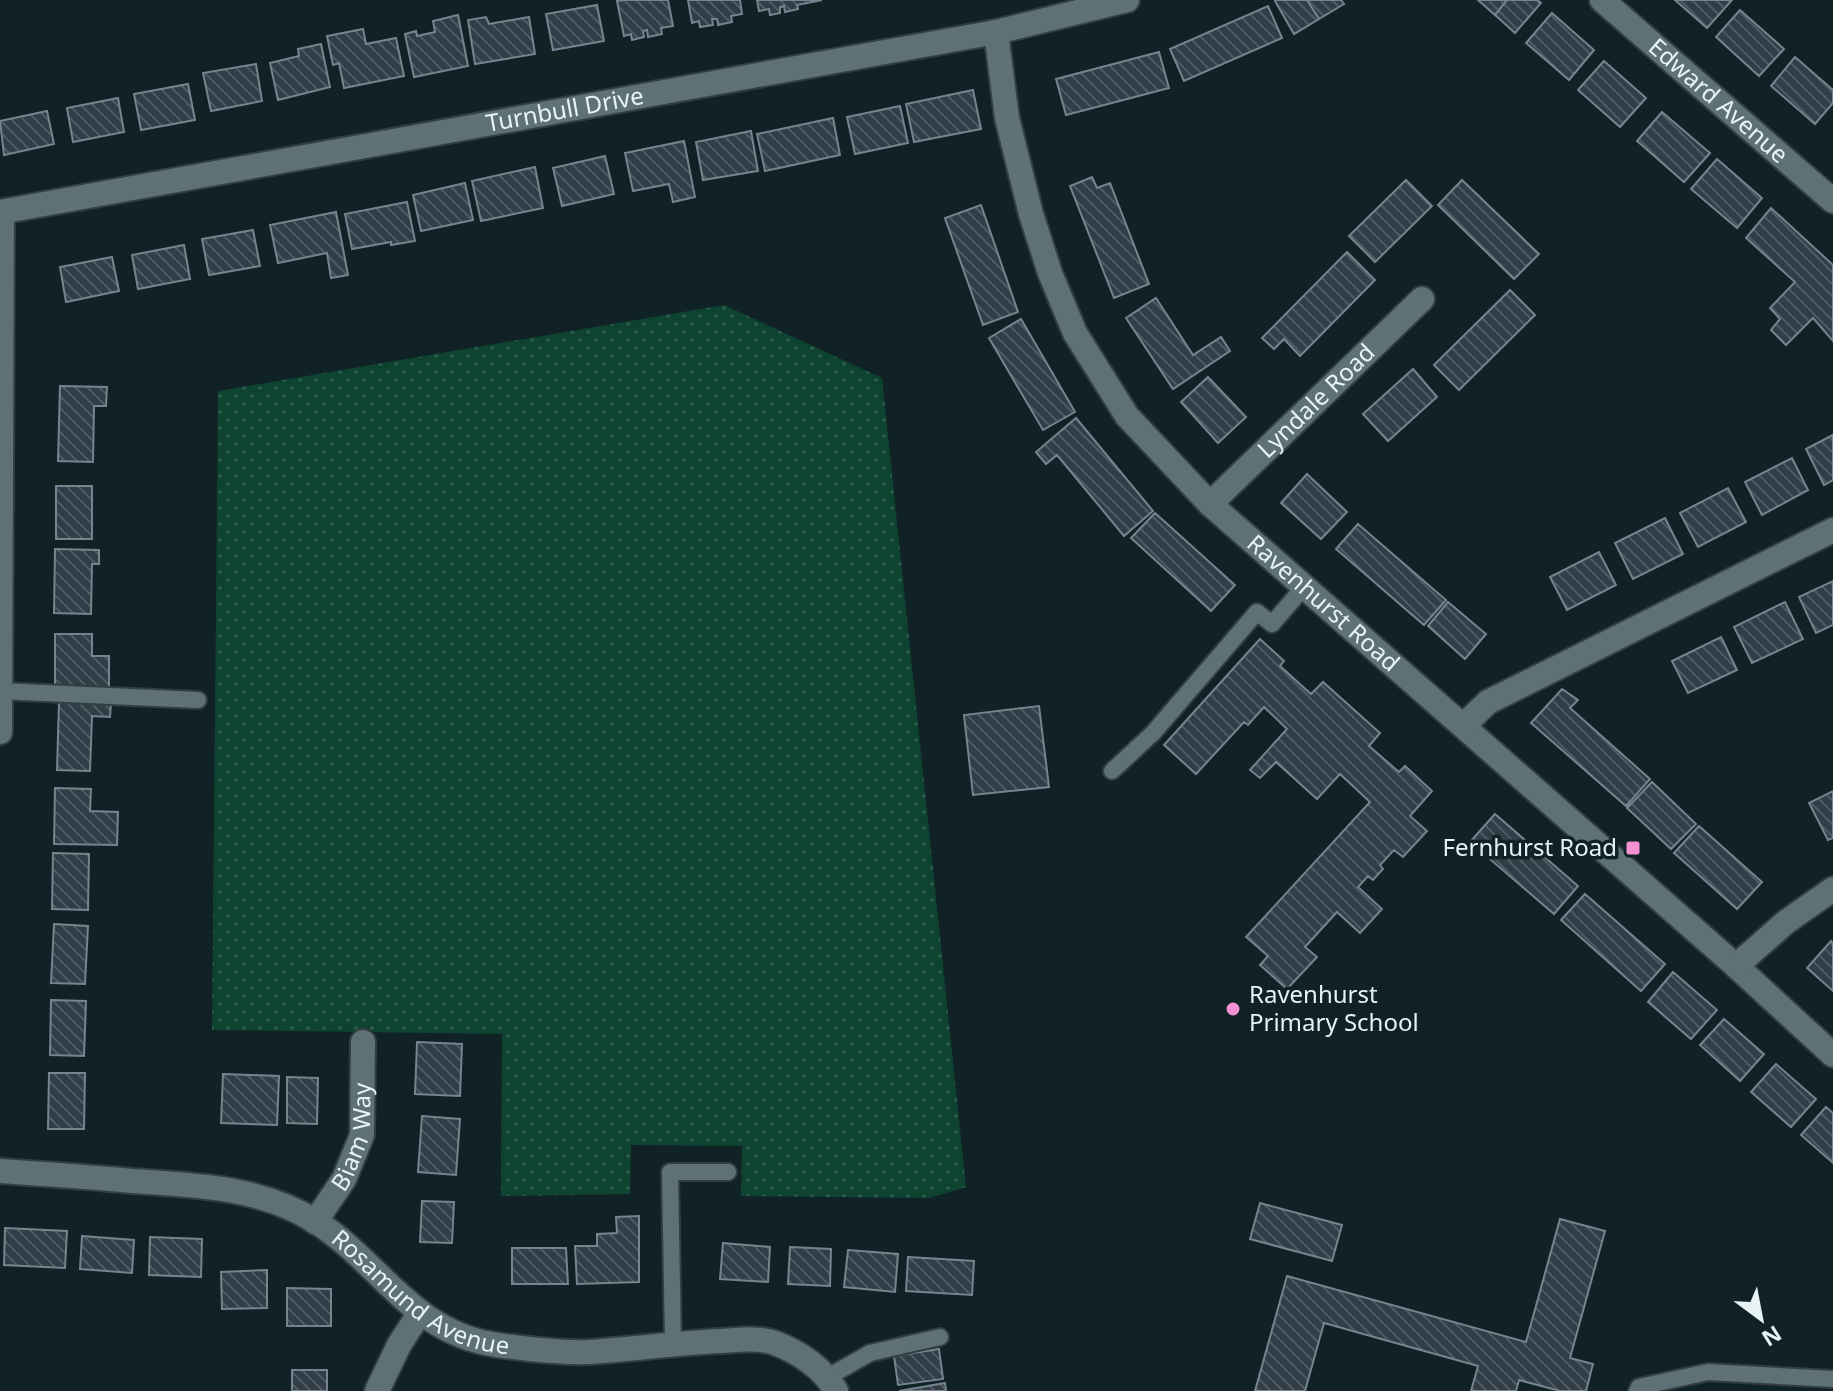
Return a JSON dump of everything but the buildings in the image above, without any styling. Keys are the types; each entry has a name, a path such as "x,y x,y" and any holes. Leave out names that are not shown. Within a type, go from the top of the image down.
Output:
{"street":[{"name":"Turnbull Drive","path":"1,212 996,32 1127,0"},
{"name":"Edward Avenue","path":"1602,0 1833,201"},
{"name":"Ravenhurst Road","path":"996,32 1007,118 1031,214 1050,273 1075,333 1127,416 1210,504 1736,966 1833,1055"},
{"path":"0,732 1,212"},
{"name":"Lyndale Road","path":"1210,504 1422,299"},
{"path":"1463,726 1488,702 1833,530"},
{"path":"1736,966 1786,922 1833,889"},
{"name":"Biam Way","path":"315,1222 344,1179 362,1135 363,1042"},
{"name":"Rosamund Avenue","path":"0,1171 211,1186 265,1198 315,1222 376,1272 419,1314 450,1331 494,1345 584,1352 673,1343 773,1342 808,1360 832,1384"},
{"path":"377,1391 399,1345 419,1314"}],"lane":[{"path":"1112,771 1153,733 1257,612 1272,624 1304,587"},
{"path":"0,691 198,700"},
{"path":"673,1343 670,1172 728,1172"},
{"path":"832,1384 870,1353 940,1337"},
{"path":"1637,1391 1639,1387 1708,1372 1833,1379"}],"green space":[{"path":"724,305 882,378 966,1187 929,1198 741,1196 742,1146 631,1145 630,1194 501,1196 502,1034 212,1030 218,391"}],"place":[{"name":"Fernhurst Road","path":"1633,848"},
{"name":"Ravenhurst Primary School","path":"1233,1009"}]}
